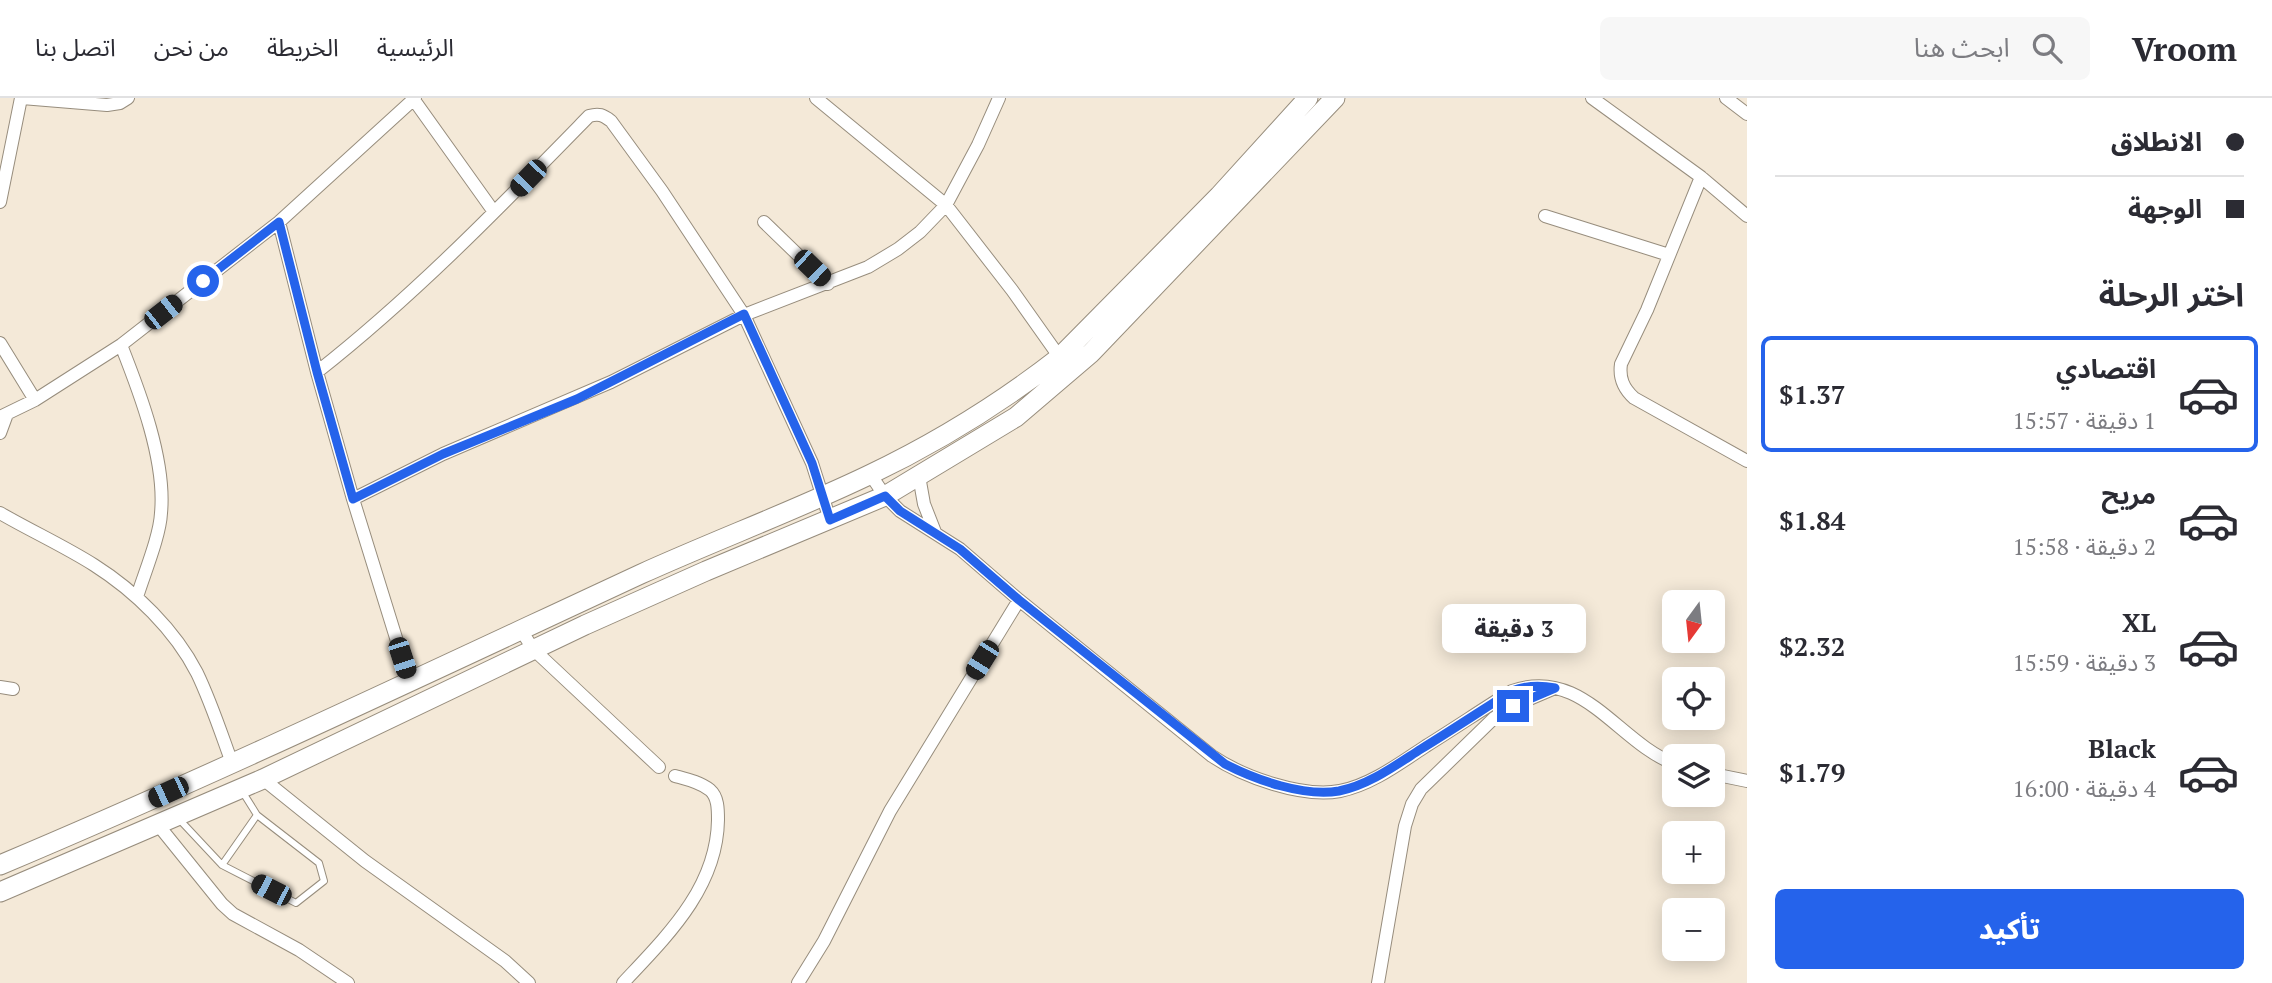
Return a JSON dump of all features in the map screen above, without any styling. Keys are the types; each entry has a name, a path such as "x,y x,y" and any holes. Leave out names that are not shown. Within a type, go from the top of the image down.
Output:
{"main road":[{"path":"0,892 159,826 263,779 533,649 694,576 885,496 919,476 1016,417 1308,98"},
{"path":"0,865 104,822 692,551 870,474 936,440 1031,380 1091,353 1335,98"}],"street":[{"path":"0,202 22,98 107,105 120,103 128,98"},
{"path":"816,98 946,205 1065,364"},
{"path":"353,499 443,454 600,388 744,314 828,284 868,267 898,249 920,232 946,205 999,98"},
{"path":"1592,98 1701,177 1747,216"},
{"path":"1726,98 1747,114"},
{"path":"0,433 4,416 121,345 279,222 414,99 494,212"},
{"path":"317,372 354,343 425,279 589,116 604,116 611,121 662,191 744,314 812,463 830,520"},
{"path":"1701,177 1647,310 1621,364 1620,372 1627,391 1647,406 1747,461"},
{"path":"1545,216 1669,255"},
{"path":"279,222 353,499 410,683"},
{"path":"764,222 828,284"},
{"path":"0,343 34,400"},
{"path":"121,345 138,387 162,486 161,516 137,597"},
{"path":"870,474 885,496 900,511 960,549 1019,600 1225,764 1259,778 1301,790 1320,793 1340,791 1361,784 1400,763 1512,691 1540,685 1589,701 1662,759"},
{"path":"919,476 924,504 935,533"},
{"path":"0,513 96,566 137,597 175,639 195,671 232,763"},
{"path":"797,983 824,941 890,811 1019,600"},
{"path":"521,630 533,649 659,767"},
{"path":"1378,983 1405,826 1416,797 1430,779 1494,718 1513,706 1555,688"},
{"path":"624,983 668,936 699,891 712,857 718,828 715,797 701,785 675,776"},
{"path":"1725,776 1747,780"},
{"path":"263,779 365,861 505,961 529,983"},
{"path":"159,826 233,914 299,950 348,983"}],"lane":[{"path":"177,816 222,865 296,902 324,881 319,863 257,816 241,788"},
{"path":"222,865 257,816"}],"route":[{"path":"203,281 279,222 353,499 443,454 577,399 744,314 812,463 830,520 885,496 900,511 960,549 1019,600 1225,764 1259,778 1301,790 1320,793 1340,791 1361,784 1400,763 1512,691 1540,685 1555,688 1513,706"}]}
